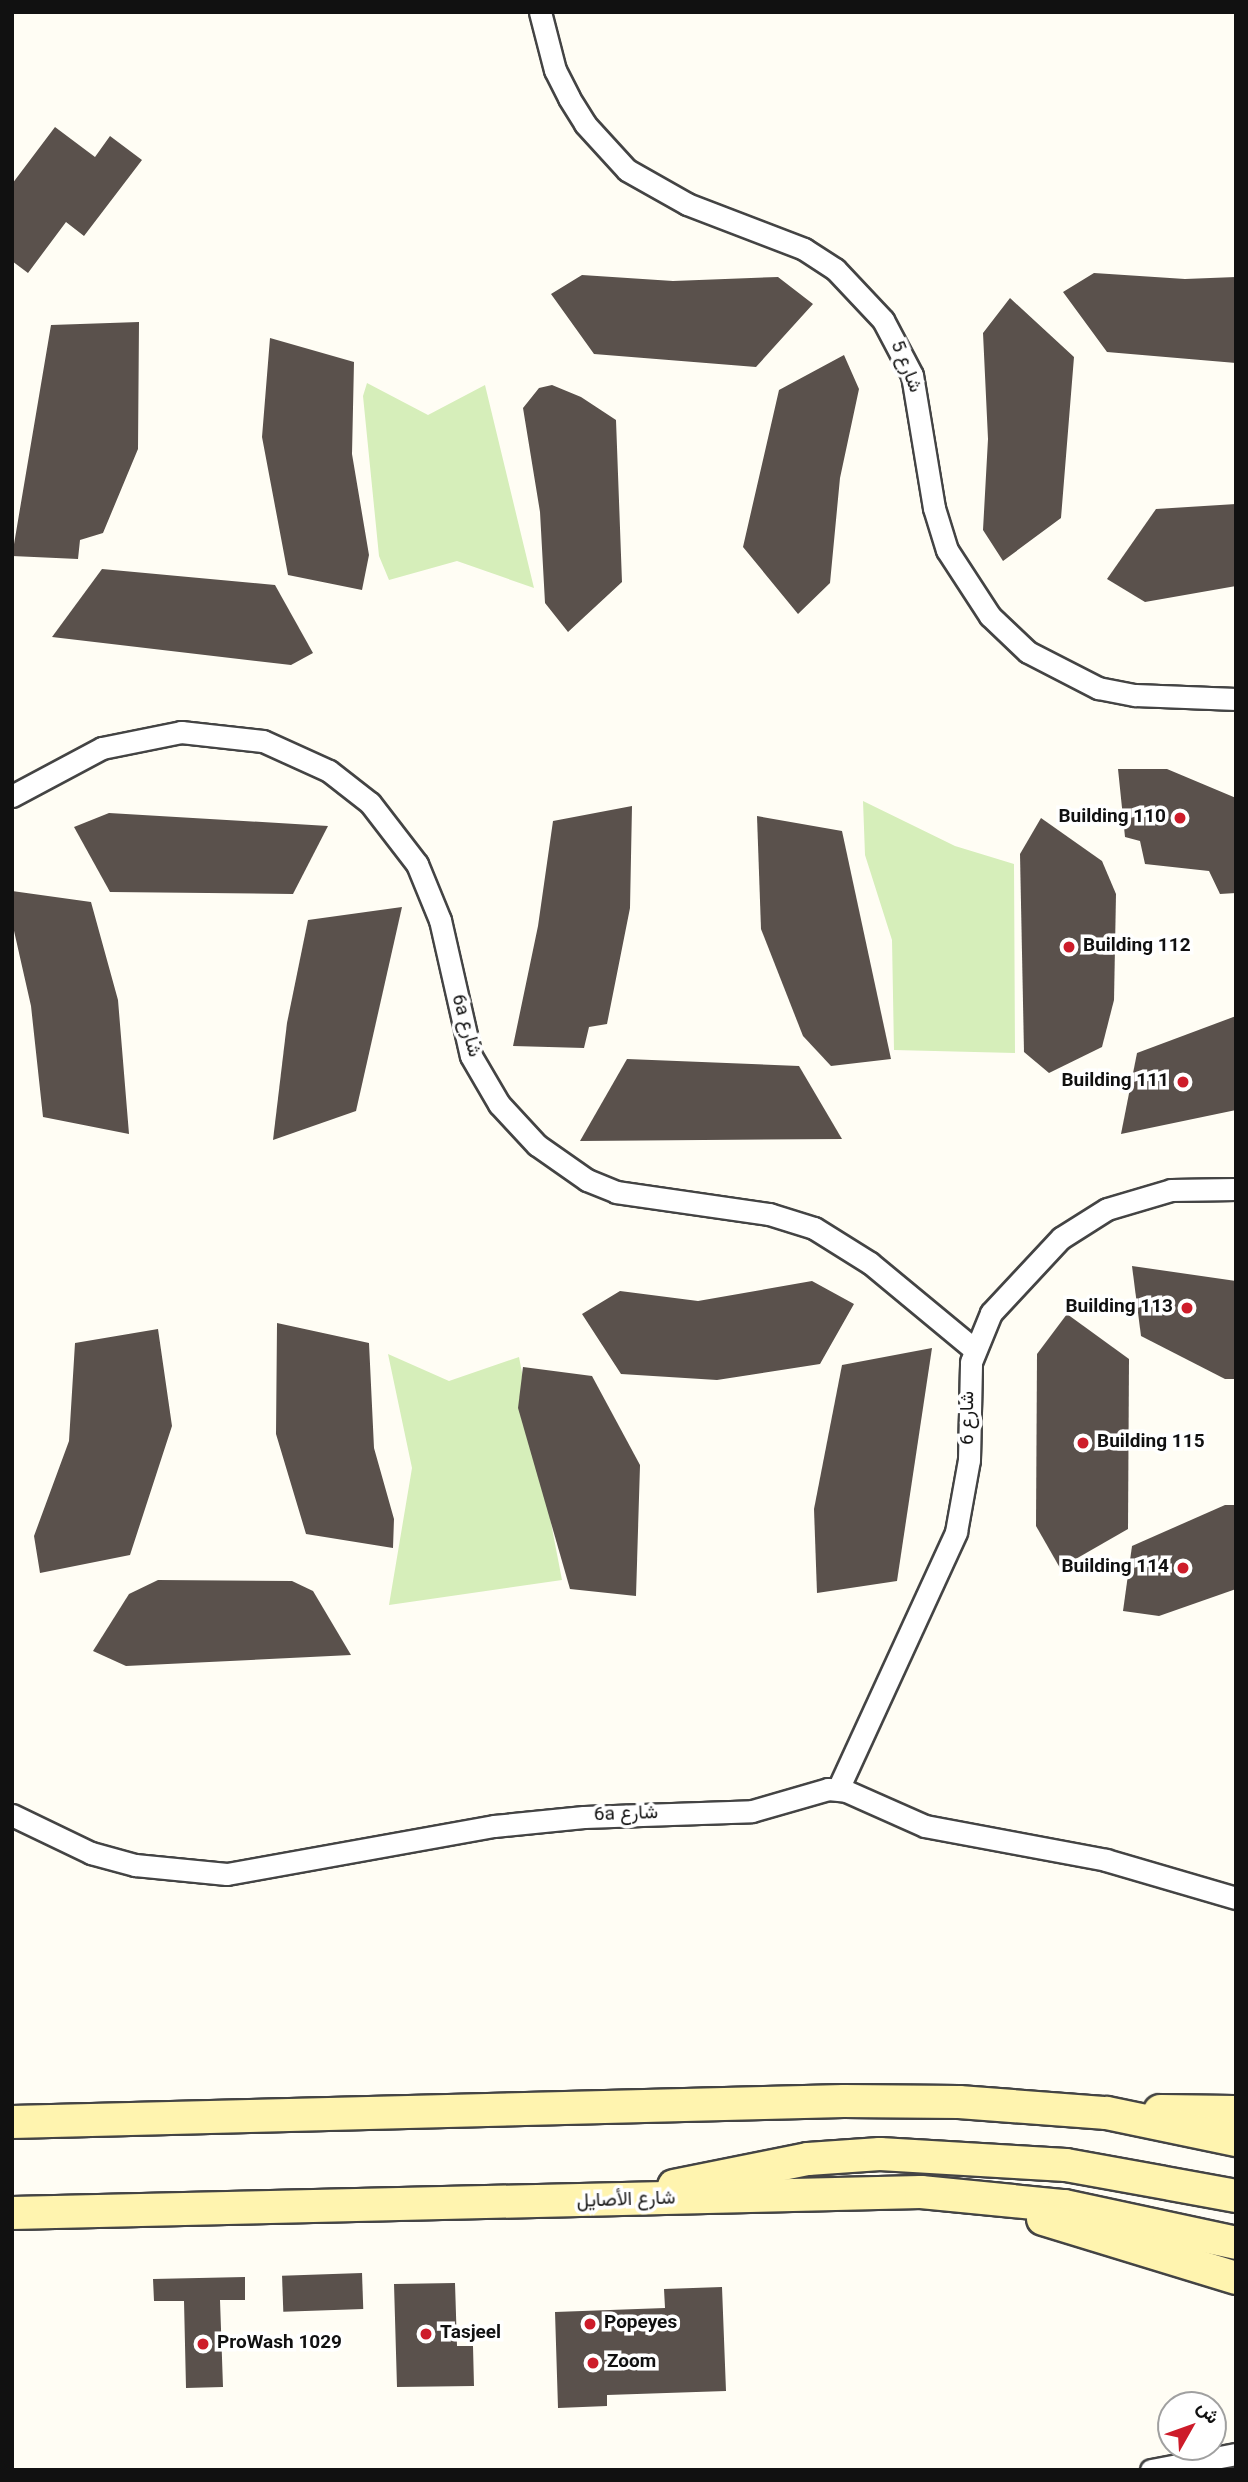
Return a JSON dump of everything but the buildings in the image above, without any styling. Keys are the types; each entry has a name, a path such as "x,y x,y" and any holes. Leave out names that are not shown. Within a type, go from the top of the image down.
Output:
{"main road":[{"path":"12,2122 844,2101 959,2102 1107,2113 1236,2112"},
{"path":"1107,2113 1236,2140"},
{"path":"608,2202 739,2171 880,2154 1066,2165 1236,2196"},
{"name":"شارع الأصايل","path":"12,2213 608,2202 875,2193 968,2196 1105,2213 1236,2243"},
{"path":"968,2196 1236,2277"}],"street":[{"name":"شارع 5","path":"540,12 555,69 569,98 585,124 627,170 687,204 804,249 835,270 883,320 912,375 934,508 947,550 973,596 1009,634 1051,666 1098,688 1135,695 1236,699"},
{"name":"6a شارع","path":"12,796 102,748 181,732 263,741 329,771 370,803 417,864 440,920 462,1029 471,1056 499,1104 537,1145 587,1180 615,1192 657,1201 769,1214 814,1228 870,1263 974,1349"},
{"name":"شارع 6","path":"838,1789 956,1532 969,1460 969,1375 974,1349 999,1301 1061,1238 1091,1217 1155,1192 1236,1189"},
{"name":"6a شارع","path":"12,1815 91,1853 135,1865 227,1874 494,1826 584,1817 752,1811 809,1792 838,1789"},
{"path":"838,1789 925,1826 1095,1857 1236,1898"},
{"path":"1151,2470 1236,2454"}],"green space":[{"path":"367,383 428,415 485,385 534,588 457,561 389,580 379,556 363,396"},
{"path":"863,801 955,846 1014,864 1015,1053 894,1050 892,940 865,855"},
{"path":"388,1354 449,1381 519,1357 562,1580 389,1605 412,1468"}],"place":[{"name":"Building 110","path":"1180,818"},
{"name":"Building 112","path":"1069,947"},
{"name":"Building 111","path":"1183,1082"},
{"name":"Building 113","path":"1187,1308"},
{"name":"Building 115","path":"1083,1443"},
{"name":"Building 114","path":"1183,1568"},
{"name":"Popeyes","path":"590,2324"},
{"name":"Tasjeel","path":"426,2334"},
{"name":"ProWash 1029","path":"203,2344"},
{"name":"Zoom","path":"593,2363"}]}
